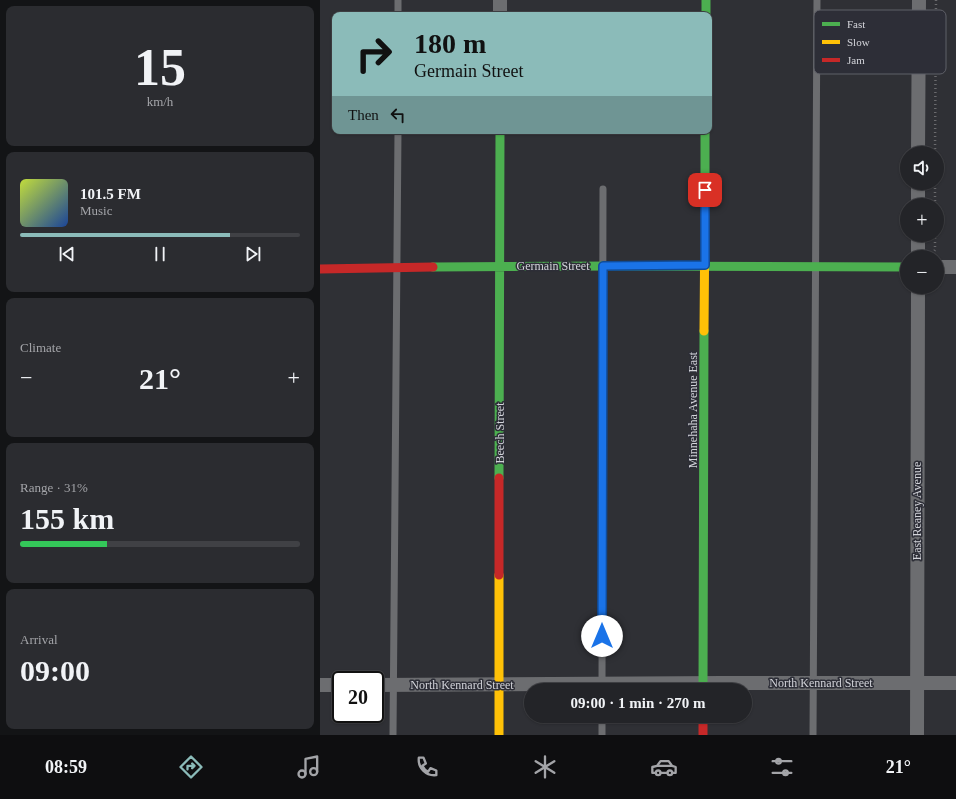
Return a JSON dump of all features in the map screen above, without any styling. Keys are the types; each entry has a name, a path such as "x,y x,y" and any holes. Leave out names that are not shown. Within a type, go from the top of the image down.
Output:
{"street":[{"path":"500,0 500,12"},
{"path":"706,0 706,12"},
{"path":"919,0 919,10"},
{"path":"918,146 919,74"},
{"name":"Beech Street","path":"499,735 500,134"},
{"name":"Minnehaha Avenue East","path":"703,683 705,134"},
{"path":"944,264 956,267"},
{"name":"Germain Street","path":"320,269 397,266 500,265 900,267"},
{"name":"East Reaney Avenue","path":"917,735 918,294"},
{"name":"North Kennard Street","path":"752,685 956,683"},
{"path":"320,685 332,685"},
{"name":"North Kennard Street","path":"384,685 524,685"},
{"path":"703,723 703,735"}],"lane":[{"path":"398,0 398,12"},
{"path":"817,0 817,10"},
{"path":"813,735 817,74"},
{"path":"394,735 393,685 398,134"},
{"path":"602,683 603,189"},
{"path":"602,723 602,735"}],"path":[{"path":"936,0 936,10"},
{"path":"935,146 936,74"}],"traffic: fast":[{"path":"706,0 706,12"},
{"path":"499,478 500,134"},
{"path":"705,134 705,207"},
{"path":"433,267 900,267"},
{"path":"703,683 704,331"}],"traffic: slow":[{"path":"704,331 705,207"},
{"path":"499,575 499,735"}],"traffic: jam":[{"path":"320,269 433,267"},
{"path":"499,478 499,575"},
{"path":"703,723 703,735"}],"route":[{"path":"602,636 603,266 705,265 705,190"}]}
